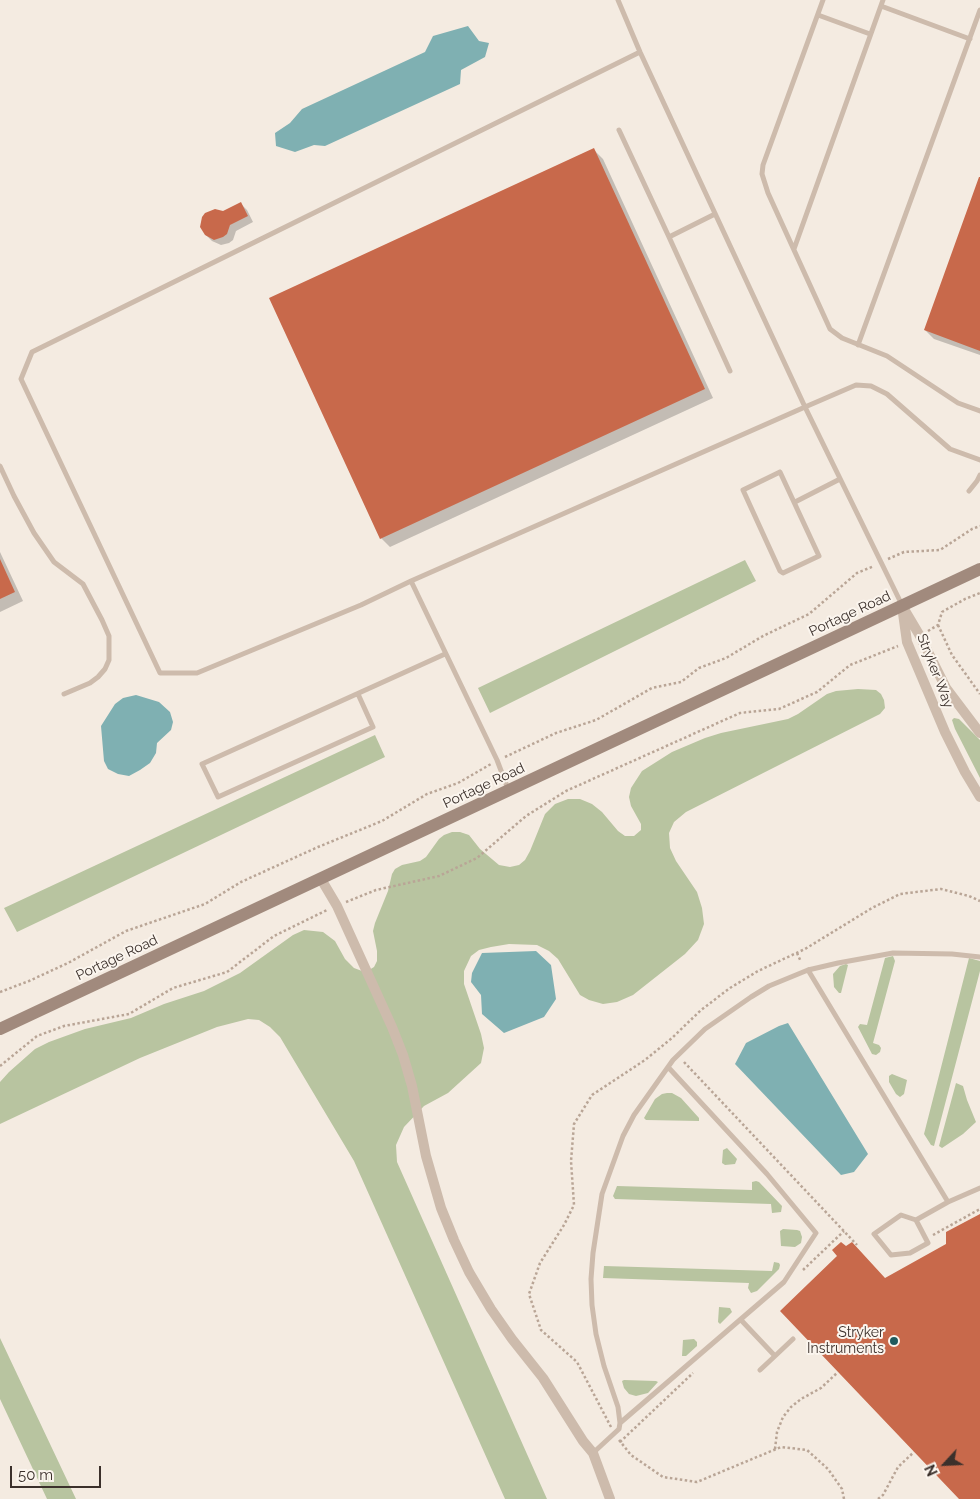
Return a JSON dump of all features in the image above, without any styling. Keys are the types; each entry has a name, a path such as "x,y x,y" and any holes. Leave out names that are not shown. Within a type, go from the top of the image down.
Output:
{"main road":[{"name":"Portage Road","path":"0,1029 980,569"}],"street":[{"name":"Stryker Way","path":"902,606 920,636 946,688 980,733"},
{"name":"Stryker Way","path":"902,606 907,642 945,732 980,797"},
{"path":"321,879 337,906 403,1055 412,1086 426,1156 454,1240 469,1272 492,1310 543,1378 583,1441 593,1453 610,1499"}],"lane":[{"path":"618,0 640,52 804,407 902,606"},
{"path":"823,0 763,165 762,174 768,193 830,329 842,338 887,356 958,403 980,411"},
{"path":"794,249 883,0"},
{"path":"881,6 970,39"},
{"path":"858,345 980,10"},
{"path":"818,15 870,34"},
{"path":"640,52 32,352 21,379 160,673 197,673 361,605 856,385 871,386 887,394 950,449 980,460"},
{"path":"619,130 730,371"},
{"path":"669,237 715,214"},
{"path":"0,466 34,533 54,562 83,584 109,636 110,660 105,669 90,683 64,694"},
{"path":"780,472 795,502 819,556 783,573 780,571 743,490 780,472"},
{"path":"969,491 980,474"},
{"path":"795,502 840,479"},
{"path":"411,582 497,760 509,790"},
{"path":"358,694 374,727 218,797 202,764 445,654"},
{"path":"593,1453 619,1429 620,1423 618,1407 604,1366 596,1334 592,1305 596,1226 602,1194 623,1136 634,1116 673,1060 705,1029 736,1007 769,986 808,970 838,962 893,953 952,954 980,957"},
{"path":"808,970 948,1202"},
{"path":"620,1423 784,1282 816,1233 766,1174 668,1067"},
{"path":"916,1220 948,1202 980,1188"},
{"path":"901,1215 916,1220 928,1243 910,1253 891,1255 874,1234 901,1215"},
{"path":"741,1320 775,1356"},
{"path":"760,1370 793,1339"}],"path":[{"path":"980,593 942,612 938,626 952,655 980,694"},
{"path":"920,636 938,626"},
{"path":"0,1066 37,1036 64,1026 130,1014 173,988 227,972 274,936 337,906 376,890 439,876 477,858 526,816 566,791 740,713 779,708 817,692 850,665 907,642"},
{"path":"797,953 800,962"},
{"path":"665,1044 669,1048"},
{"path":"684,1062 857,1245"},
{"path":"571,1161 574,1205 540,1263 529,1294 541,1330 577,1362 623,1448 663,1477 697,1482 781,1447 807,1450 828,1469 842,1488 844,1499"},
{"path":"926,1239 980,1209"},
{"path":"775,1449 777,1432 783,1417 791,1407 801,1398 822,1388 838,1372"},
{"path":"878,1499 883,1495 898,1467 914,1452"}],"green space":[{"path":"745,560 756,581 490,713 478,688"},
{"path":"876,690 881,694 885,708 880,714 686,812 674,822 669,833 670,848 676,861 697,892 704,924 698,940 685,954 633,995 617,1002 603,1004 589,1000 580,995 558,959 549,951 537,945 509,944 491,947 479,950 471,956 464,971 464,984 481,1034 484,1048 481,1063 448,1093 424,1106 404,1127 396,1145 397,1162 547,1499 505,1499 354,1161 280,1037 270,1027 259,1020 248,1019 217,1027 140,1058 0,1124 0,1082 35,1049 85,1029 131,1018 164,1004 204,991 240,973 293,935 304,930 323,932 335,941 345,959 354,968 362,971 374,967 377,961 377,951 373,931 388,891 392,874 395,869 402,865 420,861 426,857 444,835 460,832 469,835 480,849 499,865 510,867 519,865 525,860 530,851 545,814 555,804 568,799 580,799 592,804 602,812 618,831 625,836 634,836 641,830 641,824 631,806 629,797 631,788 642,771 672,752 705,738 788,719 827,694 836,691"},
{"path":"954,718 959,719 980,740 980,778 955,729 952,720"},
{"path":"375,735 385,757 17,932 4,908"},
{"path":"893,956 895,961 873,1043 881,1048 880,1052 876,1055 872,1054 858,1027 860,1024 867,1025 885,958"},
{"path":"969,958 980,961 980,971 934,1146 931,1145 924,1134"},
{"path":"848,965 841,993 839,993 834,987 833,974 840,966"},
{"path":"892,1074 907,1080 904,1094 900,1097 889,1082 889,1076"},
{"path":"956,1083 963,1086 976,1122 963,1134 942,1148 939,1146"},
{"path":"667,1093 672,1093 681,1098 699,1118 699,1121 646,1120 644,1118 655,1099"},
{"path":"727,1148 737,1159 735,1164 725,1165 722,1163 723,1150"},
{"path":"756,1181 782,1206 781,1212 772,1213 771,1204 615,1199 613,1196 617,1186 752,1190 752,1182"},
{"path":"783,1229 800,1231 801,1243 795,1247 781,1246 780,1231"},
{"path":"774,1262 779,1263 779,1269 757,1291 751,1293 748,1288 749,1283 603,1278 604,1266 772,1271"},
{"path":"719,1307 730,1308 732,1312 720,1324 718,1322"},
{"path":"0,1338 76,1499 47,1499 0,1399"},
{"path":"694,1339 697,1342 697,1346 686,1356 682,1356 683,1340"},
{"path":"622,1381 658,1382 648,1393 636,1396 629,1394 624,1388"}],"water":[{"path":"468,26 479,41 489,43 485,57 461,70 460,84 325,146 314,145 295,152 276,146 275,133 290,123 302,109 425,52 433,36"},
{"path":"136,695 159,702 170,712 173,722 171,730 157,743 156,753 150,763 129,776 118,774 108,769 104,761 101,726 115,704 123,698"},
{"path":"536,951 551,965 556,999 544,1017 504,1033 482,1014 481,995 471,982 472,973 482,953"},
{"path":"788,1023 868,1154 854,1172 841,1175 735,1064 746,1043"}],"building":[{"path":"594,148 705,389 380,539 269,298"},
{"path":"980,177 980,351 924,330"},
{"path":"241,202 248,216 230,225 227,234 223,237 214,240 205,235 200,227 205,213 215,209 223,211"},
{"path":"0,559 15,592 0,599"},
{"name":"Stryker Instruments","path":"980,1214 980,1499 959,1499 780,1311 837,1256 832,1250 841,1242 846,1246 852,1242 885,1278 946,1244 946,1232"}],"place":[{"name":"Stryker Instruments","path":"894,1341"}]}
